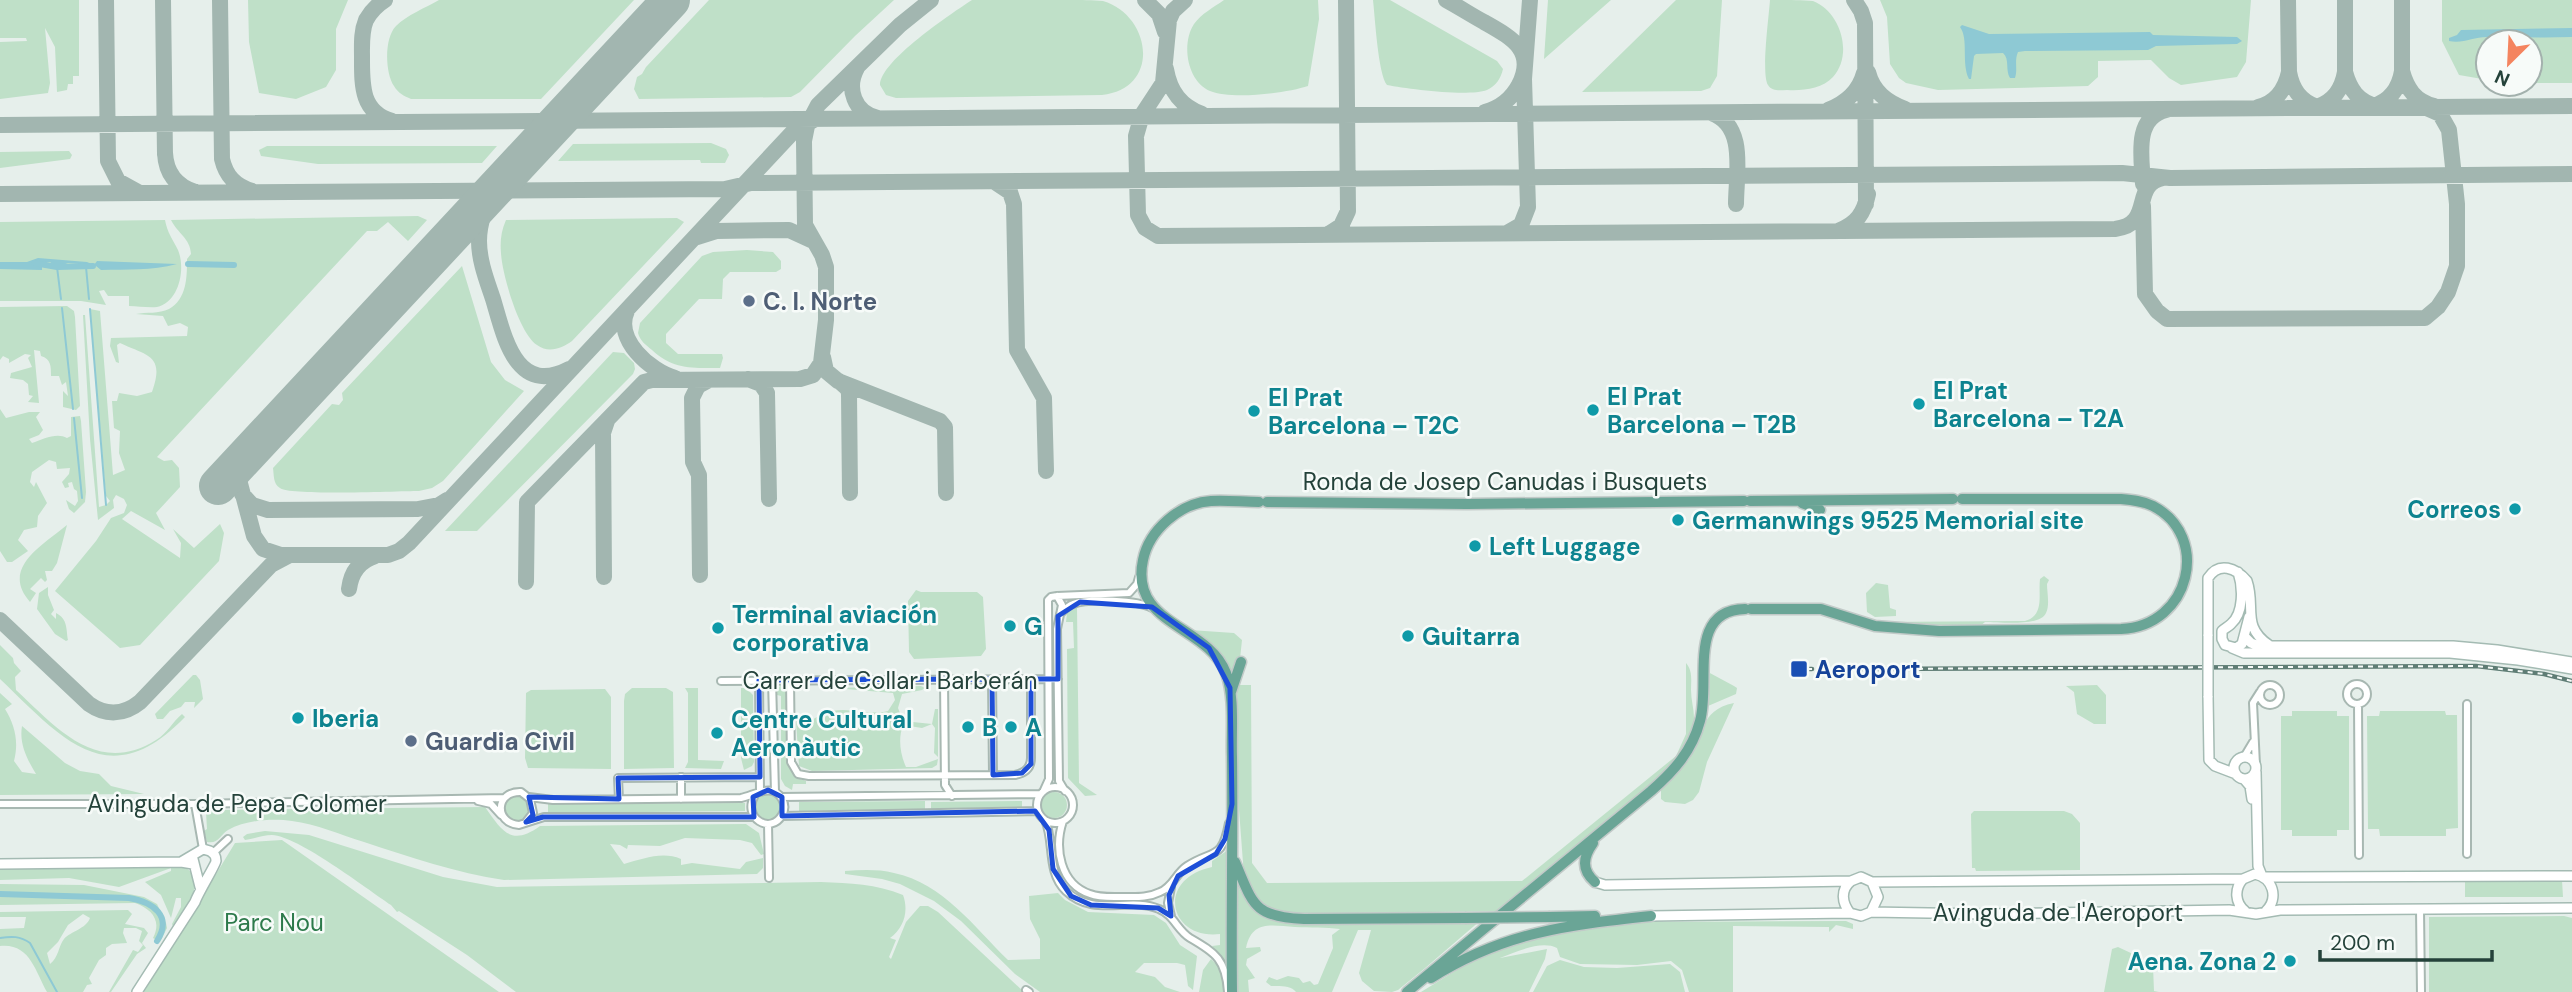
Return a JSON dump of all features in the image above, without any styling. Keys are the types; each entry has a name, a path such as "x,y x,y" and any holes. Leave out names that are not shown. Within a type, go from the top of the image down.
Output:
{"main road":[{"name":"Ronda de Josep Canudas i Busquets","path":"1142,568 1148,545 1158,530 1199,499 1476,504 2133,500 2154,506 2172,522 2183,543 2187,567 2180,594 2168,611 2148,625 2118,629 1939,631 1875,626 1821,609 1748,609 1725,612 1707,632 1701,719 1684,759 1651,791 1599,833"},
{"path":"1798,501 1820,510"},
{"path":"1142,568 1145,591 1156,610 1171,624 1202,642 1226,672 1230,695 1233,858 1230,992"},
{"path":"1230,695 1241,663"},
{"path":"1595,882 1587,873 1584,861 1599,833"},
{"path":"1409,992 1599,833"},
{"path":"1233,858 1249,897 1265,912 1279,917 1651,916"},
{"path":"1409,992 1461,962 1520,936 1562,926 1651,916"}],"street":[{"path":"2256,768 2252,776 2240,776 2217,767 2209,760 2208,755 2208,578 2217,569 2226,567 2238,572 2247,581 2250,615 2255,633 2270,646"},
{"path":"1058,616 1074,603 1129,593 1137,584 1142,568"},
{"path":"2238,572 2241,587 2240,607 2221,635 2223,642 2244,653 2449,653 2572,669"},
{"path":"1057,596 1062,605 1058,616 1059,781 1073,805 1072,811 1063,821 1058,839 1061,865 1066,876 1089,894 1102,897 1148,897 1163,891 1172,885 1187,866 1210,857 1222,848 1232,804"},
{"path":"1156,610 1135,602 1099,598 1057,596 1048,600 1049,779 1037,800 1038,811 1049,830 1053,869 1060,884 1071,896 1091,905 1158,908 1171,916"},
{"path":"2232,648 2240,646 2250,615"},
{"path":"2231,624 2240,626 2254,645 2463,647 2572,662"},
{"path":"992,679 993,775"},
{"path":"790,680 791,762 798,774 945,776 1022,773 1031,764 1031,679"},
{"name":"Carrer de Collar i Barberán","path":"721,681 1058,679"},
{"path":"505,820 501,811 504,798 514,792 544,800 681,799 741,798 757,794 768,790 781,797 785,805 782,816 774,823 760,822 754,817 750,807 757,794 760,777 759,680"},
{"path":"772,680 775,792"},
{"path":"944,680 945,785 952,796"},
{"path":"2263,702 2270,705 2276,703 2280,698 2277,686 2264,686 2253,703 2258,866 2271,884 2273,897 2266,911"},
{"path":"2260,692 2263,702"},
{"path":"2254,709 2263,702"},
{"path":"2358,704 2359,855"},
{"path":"2467,704 2467,854"},
{"path":"2217,767 2235,764 2244,757 2252,746 2254,736"},
{"path":"2244,757 2250,758 2256,768"},
{"path":"2235,764 2240,776 2250,786 2252,800 2252,866 2239,884 2237,896 2239,905 2245,911"},
{"path":"681,777 681,799"},
{"path":"619,799 618,778 760,777"},
{"path":"935,797 945,785"},
{"path":"781,797 935,797 1042,792 1055,787 1065,791"},
{"path":"526,822 531,817 533,808 529,797"},
{"name":"Avinguda de Pepa Colomer","path":"0,804 195,804 504,798"},
{"path":"473,800 491,804 505,820 515,825 544,817 754,817"},
{"path":"195,804 203,849 194,863 200,887"},
{"path":"782,816 1038,811"},
{"path":"1045,820 1063,821"},
{"path":"768,824 769,878"},
{"path":"213,853 228,839"},
{"path":"203,849 213,853"},
{"path":"137,992 216,864 213,853"},
{"path":"0,864 181,862 194,863 201,872 209,872"},
{"name":"Avinguda de l'Aeroport","path":"1595,882 1611,885 1851,881 1861,877 1872,882 2263,876 2572,876"},
{"path":"1850,913 1843,896 1846,885 1851,881"},
{"path":"1871,912 1878,897 1872,882"},
{"path":"1172,885 1168,902 1178,929 1217,956 1230,992"},
{"name":"Avinguda de l'Aeroport","path":"1651,916 1850,913 1861,916 1871,912 1986,914 2245,911 2256,914 2266,911 2572,908"},
{"path":"2420,909 2421,992"}],"highlighted area":[{"path":"1080,602 1152,607 1209,648 1230,688 1232,804 1225,839 1216,854 1178,876 1169,895 1171,916 1158,908 1091,905 1071,896 1053,869 1049,830 1035,811 782,816 782,797 768,790 753,797 754,817 543,817 526,822 533,815 529,797 619,799 618,778 760,777 759,680 992,679 993,775 1022,773 1031,764 1031,679 1058,679 1058,616"}],"green space":[{"path":"0,0 79,0 79,76 73,76 73,84 68,84 67,90 57,92 55,47 45,28 50,83 48,93 0,99 0,42 27,41 26,38 0,38"},
{"path":"248,0 348,0 336,29 336,70 326,87 296,99 259,93 249,42"},
{"path":"439,0 634,0 541,99 411,99 399,92 391,80 387,56 389,39 400,22"},
{"path":"709,0 894,0 800,92 791,97 639,99 634,89 637,77"},
{"path":"972,0 1103,1 1119,9 1132,21 1140,35 1143,51 1141,66 1134,79 1121,90 1102,95 896,98 886,95 880,85 883,75 892,63 918,38"},
{"path":"1224,0 1318,0 1319,19 1308,86 1274,93 1232,95 1210,91 1202,86 1191,71 1187,51 1190,32 1200,17"},
{"path":"1373,0 1390,0 1497,61 1503,69 1499,79 1487,90 1466,93 1387,85 1379,58"},
{"path":"1548,0 1611,0 1544,59"},
{"path":"1676,0 1722,0 1717,76 1710,88 1701,91 1582,92"},
{"path":"1770,0 1813,1 1822,6 1837,23 1843,57 1839,68 1828,81 1818,87 1799,90 1777,90 1768,85 1765,57"},
{"path":"1880,0 2251,0 2246,62 2237,77 2181,85 2169,78 2151,60 2098,61 2098,77 2088,86 1938,90 1906,83 1899,78 1890,64 1887,17"},
{"path":"2442,0 2572,0 2572,83 2544,83 2544,28 2474,28 2474,78 2459,75 2442,41"},
{"path":"711,143 726,149 729,155 725,163 701,163 700,160 558,161 573,144"},
{"path":"267,146 497,146 482,163 318,164 261,156 259,150"},
{"path":"69,151 72,155 70,159 0,168 0,152"},
{"path":"418,216 427,220 408,241 388,222 377,231 367,231 157,457 164,461 172,460 179,468 180,487 156,513 165,530 131,511 122,519 180,558 181,543 173,529 194,548 220,524 224,533 219,561 140,645 120,648 55,591 111,518 124,513 127,505 124,499 116,495 113,500 114,508 98,520 83,315 99,507 110,501 106,496 90,309 100,311 113,475 125,470 119,453 120,431 114,428 112,401 117,401 119,393 137,396 152,392 156,371 155,364 146,354 120,343 117,345 119,363 116,362 110,346 111,338 187,336 188,327 180,323 168,326 163,316 136,314 169,309 183,294 187,259 191,254 186,240 171,220"},
{"path":"677,218 684,222 572,341 551,350 542,348 530,338 518,316 502,262 502,232 506,220"},
{"path":"165,220 178,250 181,275 175,292 165,304 157,307 129,306 129,296 108,296 104,290 99,291 106,305 81,301 0,301 0,222"},
{"path":"713,252 773,252 781,261 781,269 776,272 730,272 723,279 722,299 699,299 666,334 666,343 678,354 722,354 720,368 692,368 676,364 660,357 643,343 638,333 640,323 702,256"},
{"path":"462,266 491,362 505,380 524,391 443,481 432,488 419,491 303,492 280,488 274,479 273,468 332,404 339,405 343,400 342,393"},
{"path":"67,306 74,311 75,317 80,406 76,410 63,407 63,391 68,396 66,382 62,385 59,376 51,376 50,363 41,356 40,351 34,350 39,403 28,402 33,396 29,395 28,384 23,380 10,378 11,373 32,367 28,358 31,355 25,354 9,363 9,359 3,356 0,360 0,307"},
{"path":"613,352 624,353 634,363 633,374 477,531 445,531"},
{"path":"0,409 6,418 40,412 36,417 43,430 29,439 32,443 54,436 67,438 71,436 71,417 80,416 81,421 85,502 74,513 69,509 66,500 75,506 78,501 72,482 65,488 62,482 69,474 70,468 57,469 56,462 49,460 32,472 30,482 34,487 36,482 47,503 38,516 37,527 24,530 18,540 28,551 12,562 7,562 0,551"},
{"path":"67,525 57,563 52,571 45,571 45,582 41,578 30,589 36,593 30,602 22,590 22,568 37,549"},
{"path":"2044,576 2049,580 2048,606 2046,613 2036,620 2018,623 1985,622 1979,627 1877,622 2025,621 2036,614 2040,598 2040,579"},
{"path":"1876,583 1888,585 1890,608 1896,610 1896,616 1875,617 1867,612 1866,593"},
{"path":"48,587 54,610 51,614 56,619 56,613 60,615 65,621 66,641 55,634 37,609 39,593"},
{"path":"916,590 977,592 983,597 986,649 981,656 914,659 909,652 908,601"},
{"path":"1077,607 1079,783 1097,795 1085,796 1068,778 1067,649 1074,648 1073,622 1066,622 1067,613"},
{"path":"1190,630 1234,633 1242,640 1240,659 1232,677 1215,649"},
{"path":"0,645 21,671 15,677 16,690 62,732 96,750 115,753 135,750 160,737 182,714 185,717 157,741 132,753 109,755 86,750 44,721 0,679"},
{"path":"1686,663 1691,676 1694,727 1679,757 1662,776 1499,911 1293,914 1258,904 1244,876 1238,796 1237,685 1251,685 1252,863 1267,883 1522,881 1676,756 1686,734"},
{"path":"1708,672 1737,688 1736,694 1708,706"},
{"path":"193,675 200,680 203,699 194,708 195,702 185,702 163,719 157,719 155,714"},
{"path":"781,685 786,689 787,764 795,777 806,781 806,784 793,784 792,790 785,786 781,779 781,696 777,695 777,689"},
{"path":"2097,685 2106,695 2106,724 2094,724 2077,714 2074,692 2066,686"},
{"path":"632,688 666,688 673,692 674,768 624,769 624,701 625,694"},
{"path":"685,688 698,688 698,760 724,761 721,769 685,768 688,762 688,693"},
{"path":"741,688 746,688 753,695 754,762 744,770 741,758"},
{"path":"834,688 925,688 902,694 898,708 903,721 932,724 922,728 903,725 901,751 906,767 916,767 938,759 937,765 932,768 812,771 799,766 796,721 813,719 839,710 874,713 888,711 895,700 893,693"},
{"path":"605,689 611,697 611,769 528,768 525,758 526,693 531,690"},
{"path":"0,693 12,704 5,709 15,734 14,761 22,772 36,774 23,745 22,726 65,763 80,771 99,774 111,786 144,794 0,795"},
{"path":"1734,703 1707,762 1699,792 1693,800 1685,804 1665,802 1661,799 1661,790 1688,761 1708,718 1722,707"},
{"path":"935,709 938,709 938,757 934,753 935,728 932,724"},
{"path":"2292,711 2337,711 2337,716 2349,716 2349,830 2337,830 2337,836 2292,836 2292,830 2281,830 2281,716 2292,716"},
{"path":"2380,711 2445,711 2446,715 2457,715 2458,828 2446,829 2446,836 2380,836 2379,829 2368,829 2367,716 2379,716"},
{"path":"1054,792 1063,796 1067,805 1063,814 1054,818 1045,814 1041,805 1045,796"},
{"path":"767,794 776,798 780,807 776,816 767,820 758,816 754,807 758,798"},
{"path":"517,796 526,800 530,809 526,818 517,822 508,818 504,809 508,800"},
{"path":"925,801 925,810 799,811 799,802"},
{"path":"1022,801 1022,809 931,809 931,802"},
{"path":"745,803 745,811 548,813 548,804"},
{"path":"485,807 502,829 514,836 540,826 746,824 759,833 764,854 761,855 752,843 740,840 685,838 660,846 628,845 627,849 610,844 624,864 667,856 681,859 681,865 692,863 740,869 746,862 763,858 763,868 757,874 504,880 433,864 301,822 251,822 228,830 211,842 207,842 204,831 207,829 206,812 210,810"},
{"path":"1974,811 2064,811 2072,814 2080,823 2080,870 1976,871 1972,868 1971,814"},
{"path":"265,831 309,835 443,877 497,887 821,882 873,886 903,895 905,901 902,924 890,938 896,940 889,957 891,959 906,922 920,906 928,906 938,912 1024,992 516,992 467,955 397,912 391,905 315,853 272,835 245,840 243,837"},
{"name":"Parc Nou","path":"282,840 499,992 144,992 235,843"},
{"path":"1228,850 1227,967 1212,946 1220,945 1220,934 1203,933 1189,928 1180,919 1176,895 1182,883 1194,874 1212,867 1212,861"},
{"path":"177,865 188,869 195,884 189,903 174,929 172,924 181,907 181,898 176,898 171,918 161,895 145,882 171,871 171,868 119,887 69,878 0,880 0,868"},
{"path":"845,871 888,872 912,878 928,886 957,908 1008,960 1040,959 1040,939 1030,919 1029,896 1058,893 1065,900 1088,912 1154,915 1166,923 1180,945 1197,956 1193,990 1188,986 1185,965 1144,963 1135,972 1155,977 1165,987 1180,992 1040,992 1015,974 961,921 934,901 900,884 845,874"},
{"path":"2562,880 2563,897 2465,897 2465,881"},
{"path":"0,884 84,885 144,897 157,904 167,928 160,942 153,938 156,932 154,916 135,903 0,905"},
{"path":"1238,886 1255,910 1281,922 1481,920 1424,969 1392,992 1374,991 1362,981 1359,973 1371,930 1358,930 1332,992 1296,992 1288,987 1271,986 1266,982 1269,977 1277,980 1288,976 1299,978 1303,983 1310,981 1314,985 1318,984 1333,948 1332,935 1340,929 1264,926 1253,932 1246,948 1260,947 1261,951 1247,959 1246,965 1255,978 1248,980 1249,992 1238,992"},
{"path":"128,910 132,914 125,924 144,928 148,933 142,943 146,948 137,954 109,992 133,950 138,952 143,945 139,941 142,931 124,928 127,943 112,944 106,948 106,955 99,960 89,978 92,984 87,985 83,992 47,992 35,967 25,954 10,946 0,946 0,929 24,928 26,917 0,917 0,912","holes":["83,914 90,918 85,925 64,939 50,964 47,953 58,942 68,925"]},
{"path":"2429,917 2572,918 2572,992 2429,992"},
{"path":"1846,921 1853,924 1853,929 1836,925 1829,932 1829,927 1733,926 1733,992 1689,992 1682,970 1671,961 1637,965 1580,964 1560,957 1557,948 1544,945 1500,958 1547,949 1529,992 1421,992 1478,957 1531,937 1590,926 1640,922"},
{"path":"2118,947 2133,954 2140,964 2153,966 2154,991 2159,992 2104,992 2112,949"},
{"path":"1211,959 1222,973 1225,992 1199,992 1203,970"},
{"path":"1560,960 1584,967 1617,968 1670,964 1680,972 1685,992 1533,992 1547,966"}],"water":[{"path":"1962,25 1989,34 2150,32 2153,35 2237,37 2242,41 2237,44 2156,46 2148,50 2018,52 2015,78 2010,78 2003,53 1976,54 1969,79 1965,66 1964,38 1960,27"},
{"path":"2572,28 2572,37 2544,37 2544,29"},
{"path":"2461,30 2474,30 2474,39 2449,41 2449,38"},
{"path":"38,258 87,262 94,265 97,261 177,264 148,269 101,270 96,266 81,267 79,264 68,263 57,267 50,262 42,263 42,270 0,269 0,262 27,262"}],"waterway":[{"path":"34,263 57,267 93,266"},
{"path":"188,264 234,265"},
{"path":"57,267 61,299"},
{"path":"86,267 89,299"},
{"path":"62,308 73,409"},
{"path":"90,309 106,505"},
{"path":"74,418 82,498"},
{"path":"0,894 138,900 153,907 162,917 163,924 157,941"},
{"path":"0,938 16,937 30,943 57,992"}],"taxiway":[{"path":"106,0 108,161 118,181 138,192"},
{"path":"163,0 165,155"},
{"path":"220,0 222,159 232,180 252,191"},
{"path":"385,0 372,11 364,25 362,78 369,104 382,117 392,121"},
{"path":"526,582 527,502 644,382 800,379 813,375 821,363 826,320 826,267 805,225 804,141 807,126 818,105 900,25 931,0"},
{"path":"1145,0 1159,14 1165,32"},
{"path":"1185,0 1173,11 1169,20 1163,83 1142,115 1136,136 1138,215 1145,228 1158,236 2115,229 2127,226 2135,220 2147,188 2163,178"},
{"path":"1327,235 1341,226 1348,211 1346,0"},
{"path":"1446,0 1503,33 1523,54 1524,73 1516,90 1501,105 1485,112"},
{"path":"1507,233 1521,225 1528,207 1524,79 1530,0"},
{"path":"1854,0 1865,23 1866,204"},
{"path":"2288,0 2290,78 2301,98 2317,107"},
{"path":"2317,107 2333,98 2344,78 2345,0"},
{"path":"2373,106 2389,97 2401,77 2402,0"},
{"path":"857,68 852,84 854,99 863,111 878,118"},
{"path":"1166,69 1170,85 1178,97 1188,107 1202,114"},
{"path":"2402,71 2413,93 2434,106"},
{"path":"1868,72 1873,85 1882,95 1905,109"},
{"path":"2258,107 2279,95 2289,72"},
{"path":"2345,72 2356,94 2376,106"},
{"path":"1828,110 1851,96 1864,73"},
{"path":"0,125 2572,106"},
{"path":"2143,206 2145,294 2157,311 2167,319 2425,318 2438,307 2448,292 2457,266 2457,204 2449,130 2440,114 2424,107"},
{"path":"2143,184 2141,152 2144,130 2155,114 2166,110"},
{"path":"1711,113 1722,119 1735,139 1738,165 1736,204"},
{"path":"258,444 243,462 238,476 254,536 263,549 281,555 388,555 399,551 791,134 801,125 812,121"},
{"path":"165,153 167,167 173,178 195,192"},
{"path":"0,194 725,189 751,183 2122,173 2170,178 2572,174"},
{"path":"995,182 1010,192 1014,204 1017,350 1044,398 1046,471"},
{"path":"494,190 482,221 479,248 508,344 524,369 536,375 551,376 569,369"},
{"path":"1838,231 1859,217 1868,194"},
{"path":"697,237 716,231 789,230 813,241"},
{"path":"627,311 624,322 630,343 655,369 675,378"},
{"path":"823,357 826,371 838,381 940,421 945,427 946,493"},
{"path":"748,379 761,384 767,393 769,499"},
{"path":"700,575 699,475 693,462 692,398 698,386 709,380"},
{"path":"839,381 848,389 849,394 850,493"},
{"path":"604,577 603,433 607,421"},
{"path":"242,494 252,505 268,510 418,509 439,505 447,500"},
{"path":"0,620 89,704 102,711 121,712 140,702 271,565 288,556"},
{"path":"349,589 357,568 375,556"}],"runway":[{"path":"218,486 671,0"}],"railway":[{"path":"1858,669 2476,666 2544,674 2572,681"},
{"path":"1807,669 1812,669"}],"place":[{"name":"C. I. Norte","path":"749,301"},
{"name":"El Prat Barcelona – T2A","path":"1919,404"},
{"name":"El Prat Barcelona – T2B","path":"1593,410"},
{"name":"El Prat Barcelona – T2C","path":"1254,411"},
{"name":"Correos","path":"2515,509"},
{"name":"Germanwings 9525 Memorial site","path":"1678,520"},
{"name":"Left Luggage","path":"1475,546"},
{"name":"G","path":"1010,626"},
{"name":"Terminal aviación corporativa","path":"718,628"},
{"name":"Guitarra","path":"1408,636"},
{"name":"Aeroport","path":"1799,669"},
{"name":"Iberia","path":"298,718"},
{"name":"B","path":"968,727"},
{"name":"A","path":"1011,727"},
{"name":"Centre Cultural Aeronàutic","path":"717,733"},
{"name":"Guardia Civil","path":"411,741"},
{"name":"Aena. Zona 2","path":"2290,961"}]}
